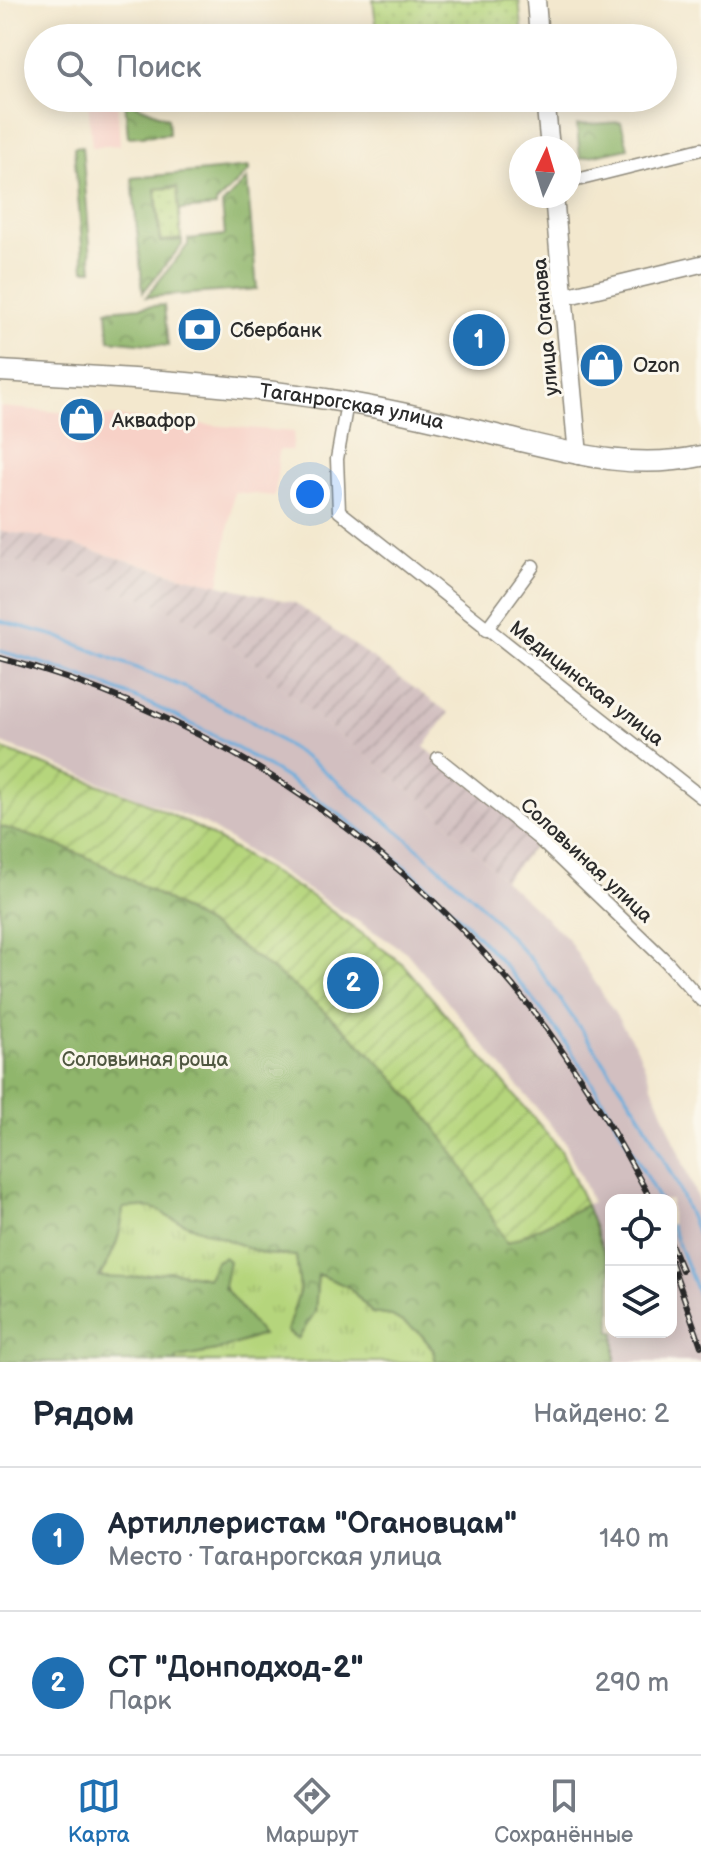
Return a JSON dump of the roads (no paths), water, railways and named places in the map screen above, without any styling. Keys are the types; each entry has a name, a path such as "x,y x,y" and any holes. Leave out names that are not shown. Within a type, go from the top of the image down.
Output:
{"main road":[{"path":"536,0 538,24"},
{"path":"546,112 549,136"},
{"name":"улица Оганова","path":"555,208 579,461"},
{"name":"Таганрогская улица","path":"0,371 219,387 346,408 468,440 579,461 624,475 654,475 701,468"},
{"name":"Таганрогская улица","path":"0,383 346,408"},
{"name":"Таганрогская улица","path":"579,461 653,463 701,456"}],"street":[{"path":"581,179 701,149"},
{"path":"564,297 701,264"},
{"name":"Медицинская улица","path":"346,408 337,459 339,511 701,797"},
{"name":"Медицинская улица","path":"486,630 533,566"},
{"name":"Соловьиная улица","path":"438,758 539,839 666,961 701,1000"}],"waterway":[{"path":"0,621 56,636 184,687 249,720 318,766 405,837 477,901 536,965 638,1111 676,1183 701,1242"},
{"path":"0,651 74,674 147,703 217,737 284,777 348,821 409,870 466,924 539,1006 594,1087 656,1194"},
{"path":"677,1241 701,1301"}],"railway":[{"path":"0,658 74,681 145,709 215,743 282,783 345,827 405,876 461,929 533,1011 588,1090 648,1194"},
{"path":"677,1258 682,1270"},
{"path":"673,1266 701,1346"}],"place":[{"name":"Сбербанк","path":"199,330"},
{"name":"Артиллеристам \"Огановцам\"","path":"479,340"},
{"name":"Ozon","path":"602,365"},
{"name":"Аквафор","path":"81,420"},
{"name":"СТ \"Донподход-2\"","path":"353,983"}],"park label":[{"name":"Соловьиная роща","path":"145,1059"}]}
